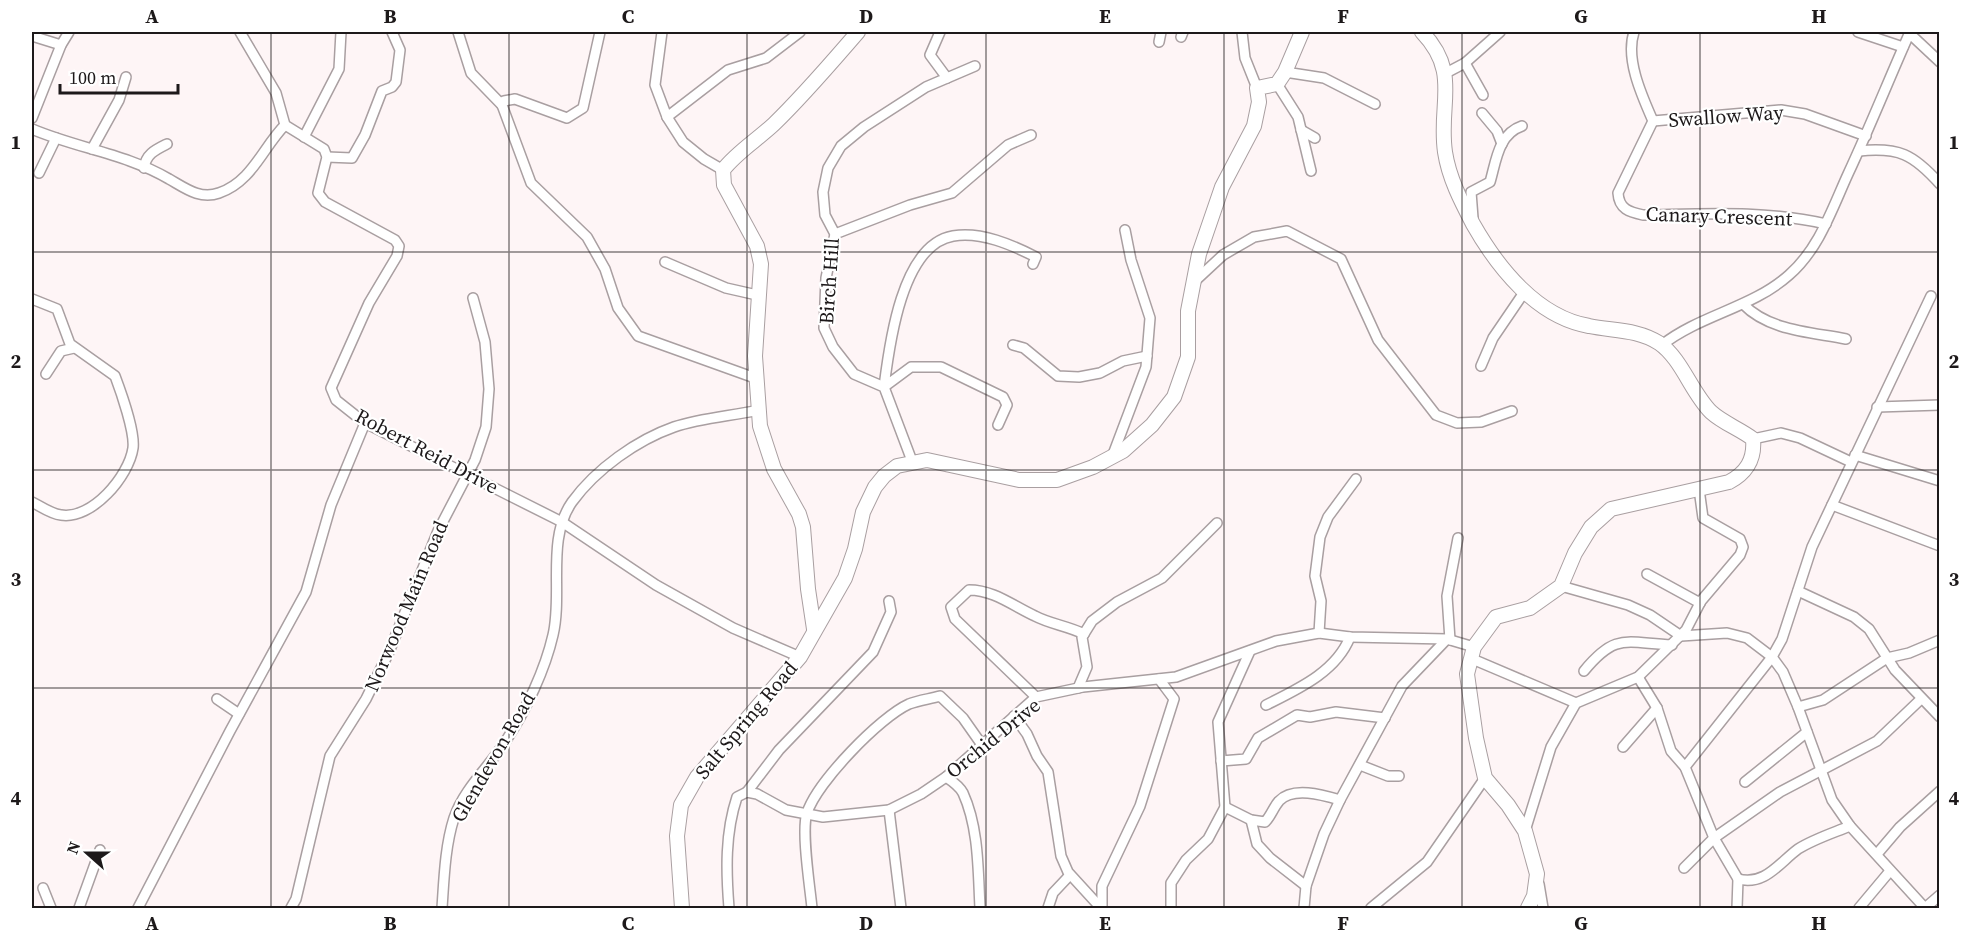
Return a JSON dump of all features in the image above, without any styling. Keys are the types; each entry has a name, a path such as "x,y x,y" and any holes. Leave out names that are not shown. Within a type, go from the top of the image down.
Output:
{"street":[{"path":"32,118 61,45 69,32"},
{"path":"240,32 276,93 285,125 324,148 327,157 352,158 365,135 382,91 392,87 396,82 400,50 392,32"},
{"path":"304,136 339,69 341,32"},
{"path":"458,32 471,73 502,105 531,183 587,237 605,269 618,308 638,336 755,378"},
{"path":"502,105 504,101 515,99 567,118 576,115 583,108 600,32"},
{"path":"662,32 655,85 667,117 683,142 704,159 723,170"},
{"path":"667,117 728,69 766,58 801,32"},
{"path":"814,629 803,527 799,514 766,450 759,410 755,378 757,295 761,264 757,246 724,185 723,170 733,158 766,132 810,89 858,32"},
{"path":"940,32 930,55 947,78"},
{"path":"1159,42 1161,32"},
{"path":"1033,264 1036,257 1012,245 980,236 951,236 934,246 920,261 902,290 884,387 912,461 927,460 1019,480 1057,480 1093,467 1112,457 1142,435 1174,397 1188,357 1188,311 1199,254 1214,208 1254,126 1259,102 1257,88 1245,58 1242,32"},
{"path":"1257,88 1277,84 1285,72 1302,32"},
{"path":"1422,32 1436,50 1446,73 1445,153 1460,199 1474,226 1498,260 1535,301 1562,320 1647,336 1662,345 1712,412 1753,439 1781,434 1800,438 1853,459 1940,481"},
{"path":"1446,73 1465,63 1500,32"},
{"path":"1634,32 1630,51 1643,99 1653,121"},
{"path":"1858,32 1903,47"},
{"path":"1662,345 1679,332 1743,304 1790,275 1817,241 1866,136 1910,32 1940,62"},
{"path":"32,36 61,45"},
{"path":"1465,63 1483,95"},
{"name":"Birch Hill","path":"884,387 854,374 833,346 824,328 826,278 835,234 825,215 823,192 828,168 841,146 904,100 975,66"},
{"path":"1285,72 1324,78 1376,104"},
{"path":"92,149 119,100 126,77"},
{"path":"1277,84 1298,117 1311,171"},
{"name":"Swallow Way","path":"1653,121 1781,110 1805,114 1866,136"},
{"path":"1482,113 1497,130 1502,144"},
{"name":"Canary Crescent","path":"1653,121 1618,193 1619,202 1625,209 1643,215 1764,213 1826,224"},
{"path":"32,129 144,168 194,193 207,196 220,193 261,160 276,134 285,125"},
{"path":"1474,226 1471,192 1490,182 1502,144 1511,130 1521,126"},
{"path":"1301,130 1314,138"},
{"path":"835,234 910,205 952,193 1008,145 1031,135"},
{"path":"39,173 57,138"},
{"path":"144,168 148,156 167,144"},
{"path":"1859,151 1895,149 1909,155 1940,184"},
{"name":"Robert Reid Drive","path":"327,157 318,193 325,202 395,240 399,246 397,256 364,313 331,388 336,400 365,423 562,522 656,585 732,628 800,657"},
{"path":"1112,457 1146,367 1150,318 1131,260 1125,230"},
{"path":"1195,281 1223,255 1254,237 1287,231 1341,259 1378,340 1436,415 1456,423 1473,423 1512,411"},
{"path":"665,262 726,288 757,295"},
{"path":"1481,366 1493,338 1525,291"},
{"name":"Norwood Main Road","path":"291,909 296,899 330,756 366,699 389,652 438,531 475,460 486,427 489,388 485,342 473,298"},
{"path":"1684,767 1772,657 1782,639 1812,547 1877,407 1933,298"},
{"path":"32,299 57,309 65,337 74,348 115,376 133,446 127,465 97,505 75,514 60,515 32,502"},
{"path":"1743,304 1754,315 1768,323 1846,339"},
{"path":"1012,345 1024,348 1058,376 1079,378 1100,373 1123,361 1147,356"},
{"path":"46,374 61,351 74,348"},
{"path":"884,387 911,367 942,367 1003,397 1007,405 998,424"},
{"path":"1877,407 1940,405"},
{"name":"Glendevon Road","path":"442,909 444,872 454,817 475,782 507,740 524,709 553,637 558,607 562,522 572,502 597,475 650,437 677,426 759,410"},
{"path":"138,909 239,714 306,592 331,505 365,423"},
{"path":"1543,909 1537,874 1525,831 1508,805 1485,778 1476,738 1467,674 1472,653 1496,617 1530,609 1561,586 1575,553 1591,527 1611,509 1729,482 1743,475 1754,450 1753,439"},
{"name":"Salt Spring Road","path":"682,909 677,836 681,805 698,777 800,657 844,578 855,549 863,512 875,487 897,466 912,461"},
{"path":"1319,633 1321,601 1315,576 1320,537 1329,517 1356,479"},
{"path":"1525,831 1551,747 1576,703 1638,677 1681,636 1700,603 1731,568 1743,547 1740,539 1703,518 1699,489"},
{"path":"1832,505 1940,546"},
{"path":"1078,688 1087,667 1084,634 1092,621 1117,602 1162,578 1216,523"},
{"path":"1304,909 1306,886 1324,834 1340,800 1402,686 1448,640 1447,596 1458,538"},
{"path":"1647,574 1700,603"},
{"path":"1561,586 1628,605 1650,615 1681,636 1727,633 1748,638 1772,657 1783,672 1798,707 1832,800 1850,826 1925,908 1940,895"},
{"path":"1036,697 955,619 951,607 969,590 980,590 1013,603 1035,617 1084,634"},
{"path":"1798,591 1854,617 1869,629 1887,658 1921,699 1940,717"},
{"path":"729,909 728,836 730,818 737,798 747,792 779,750 873,652 891,612 889,601"},
{"name":"Orchid Drive","path":"747,792 757,794 786,810 807,815 823,817 889,810 921,794 946,777 1036,697 1078,688 1176,677 1276,641 1319,633 1350,638 1448,640 1576,703"},
{"path":"1266,705 1316,679 1344,654 1350,638"},
{"path":"1798,707 1823,700 1887,658 1909,653 1940,640"},
{"path":"1584,671 1598,654 1613,642 1672,645"},
{"path":"1172,909 1171,883 1186,860 1208,839 1225,807 1218,722 1250,651"},
{"path":"1638,677 1657,708 1671,751 1684,767 1714,838 1738,879 1737,909"},
{"path":"1101,908 1102,886 1140,806 1174,699 1160,678"},
{"path":"812,909 807,815 816,795 862,741 890,715 910,703 940,696 963,718 982,745"},
{"path":"217,699 239,714"},
{"path":"1684,868 1714,838 1780,792 1877,741 1921,699"},
{"path":"1623,747 1657,708"},
{"path":"1221,761 1246,759 1258,738 1297,715 1310,717 1336,712 1385,718"},
{"path":"1014,716 1048,772 1061,856 1070,875 1101,908"},
{"path":"1745,782 1807,732"},
{"path":"1360,765 1388,776 1399,776"},
{"path":"946,777 962,791 971,822 975,839 980,909"},
{"path":"1371,909 1427,862 1485,778"},
{"path":"1877,854 1900,827 1940,791"},
{"path":"1225,807 1251,820 1265,822 1281,799 1293,794 1320,794 1340,800"},
{"path":"889,810 901,909"},
{"path":"1251,820 1257,844 1270,858 1306,886"},
{"path":"1738,879 1748,882 1771,873 1798,849 1850,826"},
{"path":"79,909 100,850"},
{"path":"1859,909 1890,871"},
{"path":"1528,909 1534,896 1537,874"},
{"path":"1048,909 1053,893 1070,875"},
{"path":"43,888 51,909"}]}
